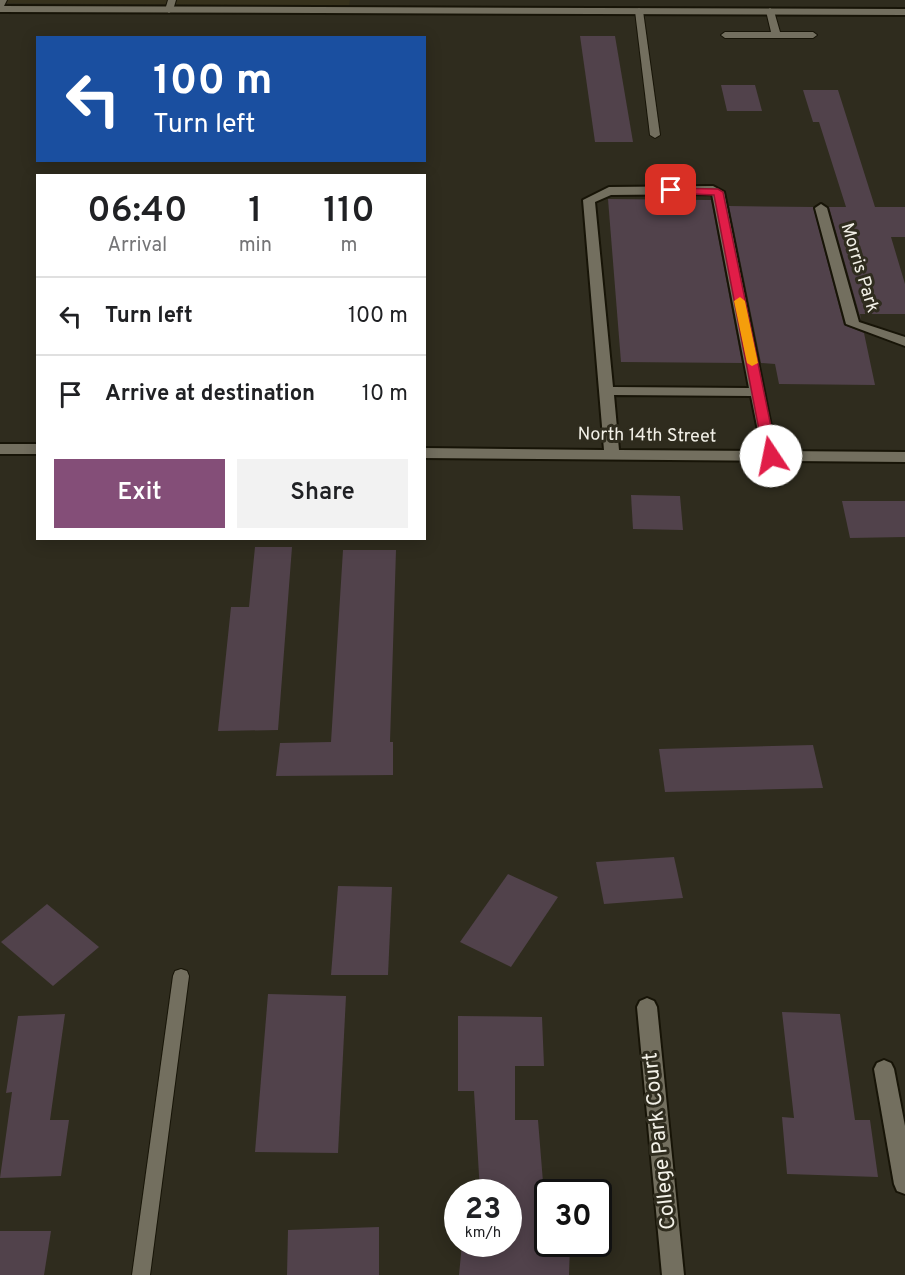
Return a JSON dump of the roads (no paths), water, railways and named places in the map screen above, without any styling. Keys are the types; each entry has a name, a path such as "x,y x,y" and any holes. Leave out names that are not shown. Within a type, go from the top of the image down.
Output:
{"street":[{"path":"0,8 170,5 905,12"},
{"path":"612,455 589,200 609,191 713,190 718,192 771,456"},
{"name":"Morris Park","path":"821,208 853,324 905,342"},
{"path":"607,391 758,392"},
{"path":"0,449 36,449"},
{"name":"North 14th Street","path":"426,453 905,457"},
{"name":"College Park Court","path":"646,1007 673,1275"},
{"path":"884,1069 905,1184"}],"lane":[{"path":"0,8 3,0"},
{"path":"639,11 655,135"},
{"path":"770,11 776,35"},
{"path":"725,35 813,35"},
{"path":"141,1275 181,976"}]}
